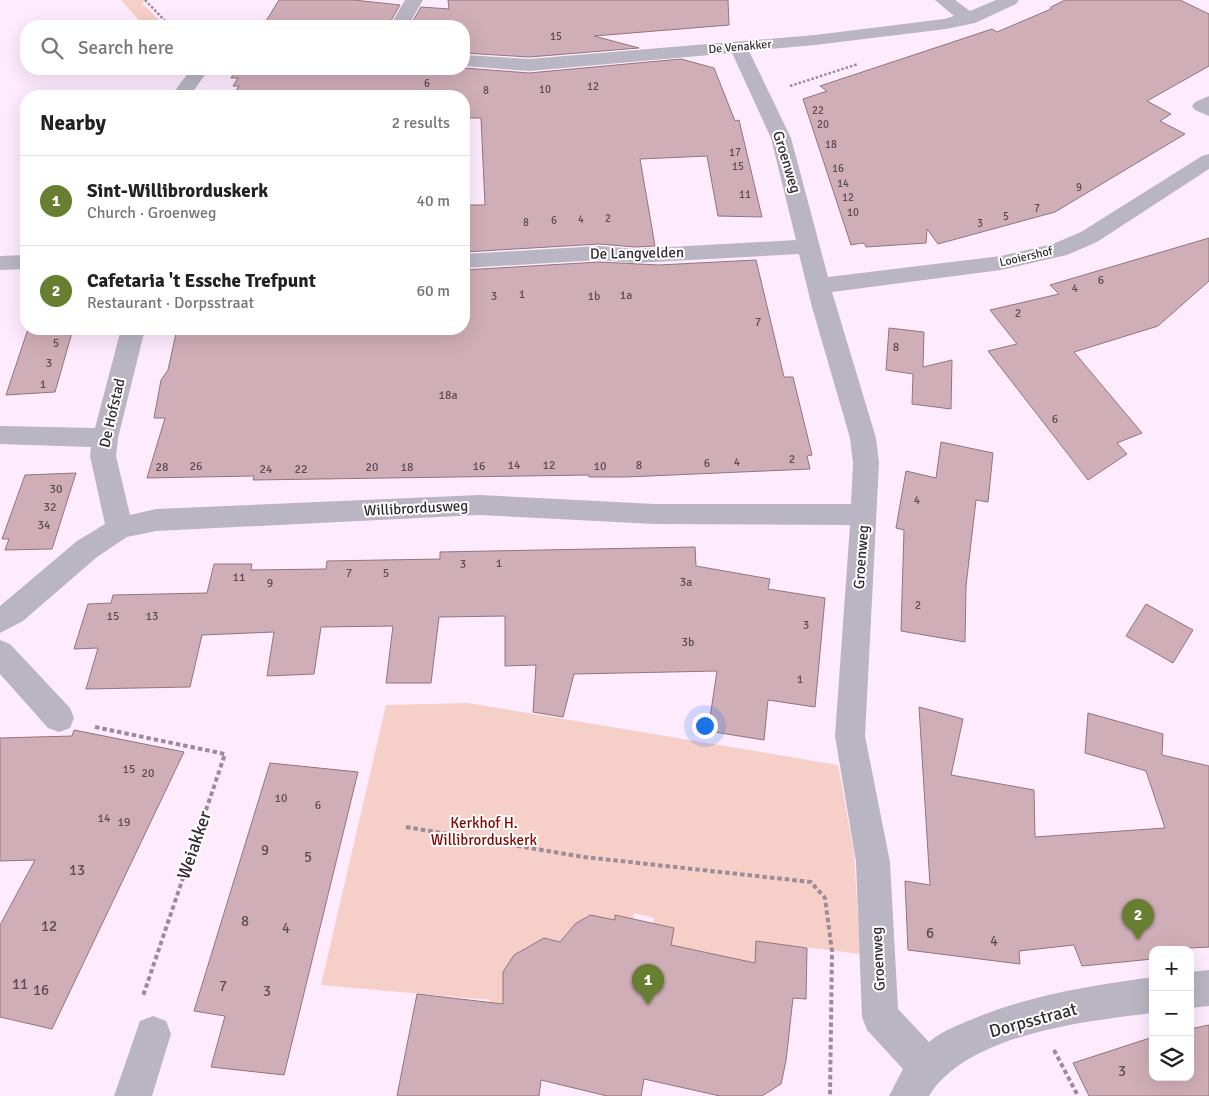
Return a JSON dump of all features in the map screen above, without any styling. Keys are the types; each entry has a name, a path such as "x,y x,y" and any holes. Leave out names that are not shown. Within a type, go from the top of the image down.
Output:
{"street":[{"path":"402,20 414,0"},
{"path":"944,0 969,19"},
{"name":"De Venakker","path":"470,60 529,65 816,40 946,24 969,19 1010,0"},
{"name":"Groenweg","path":"738,46 781,138 819,286 863,438 866,463 864,515 850,736 874,862 880,1017 918,1082"},
{"path":"184,90 196,75"},
{"path":"1209,102 1202,106 1209,110"},
{"name":"Looiershof","path":"819,286 1002,264 1059,250 1089,237 1209,160"},
{"name":"De Langvelden","path":"470,261 599,253 635,256 810,246"},
{"path":"0,263 20,262"},
{"name":"De Hofstad","path":"120,528 103,456 105,438 131,335"},
{"path":"0,435 105,438"},
{"name":"Willibrordusweg","path":"0,621 12,613 87,548 120,528 156,520 479,505 655,514 864,515"},
{"path":"0,653 59,718"},
{"path":"1194,990 1209,988"},
{"name":"Dorpsstraat","path":"918,1082 950,1048 992,1028 1036,1016 1113,1000 1149,996"},
{"path":"133,1096 153,1034"}],"path":[{"path":"145,0 164,20"},
{"name":"Weiakker","path":"59,718 225,754 140,1004 153,1034"},
{"path":"406,827 584,856 811,882 825,898 832,951 830,1096"},
{"path":"1036,1016 1078,1096"}],"green space":[{"path":"121,0 145,0 142,3 159,20 139,20"},
{"name":"Kerkhof H. Willibrorduskerk","path":"468,703 838,765 854,853 860,954 756,941 755,963 671,945 674,929 652,925 654,918 634,913 633,921 615,916 615,920 586,915 573,944 548,939 546,946 530,946 514,955 503,972 503,992 513,1012 489,1012 490,1000 321,985 386,705"}],"building":[{"path":"279,0 354,0 400,5 391,20 267,20"},
{"path":"448,0 728,0 729,25 594,36 639,48 529,57 470,53 470,20 413,20 421,7 449,9"},
{"path":"1065,0 1180,0 1209,14 1209,66 1147,101 1171,114 1160,121 1185,134 1055,212 938,244 927,229 926,243 866,247 862,243 851,245 803,99 827,91 820,86 992,29 997,32 1051,9 1051,7"},
{"path":"681,59 714,68 735,121 739,120 762,217 718,216 707,156 640,159 655,246 635,247 599,244 470,252 470,205 485,205 481,118 470,118 470,90 237,90 239,86 233,86 238,78 231,78 233,75 470,75 470,68 529,73"},
{"path":"1209,238 1209,281 1158,326 1074,352 1142,433 1117,443 1127,454 1088,480 988,351 1017,344 990,310 1059,294 1050,285"},
{"path":"756,260 784,377 793,377 812,455 807,456 810,469 626,477 589,477 589,475 253,480 254,476 147,478 165,418 154,418 161,380 168,370 176,335 470,335 470,270 599,262 659,265"},
{"path":"889,328 924,332 923,367 952,360 951,409 912,404 913,374 886,370"},
{"path":"26,335 71,335 55,392 6,395"},
{"path":"941,442 993,453 988,502 976,500 966,586 965,642 901,631 904,530 896,528 906,471 936,478"},
{"path":"76,473 52,549 5,550 9,539 2,539 25,475"},
{"path":"695,547 696,566 770,579 768,589 825,598 815,707 768,700 764,740 708,731 717,671 574,674 563,717 533,712 536,665 505,666 505,616 439,617 431,683 386,683 393,626 321,627 314,674 267,676 274,632 202,635 190,687 86,689 98,648 74,649 88,604 111,603 113,595 207,593 214,564 252,564 251,570 326,569 327,561 440,559 440,552"},
{"path":"1146,604 1193,630 1173,663 1126,636"},
{"path":"919,707 963,719 951,775 1034,790 1035,837 1165,828 1146,771 1085,753 1088,713 1163,734 1162,755 1209,766 1209,947 1149,946 1149,959 1082,966 1074,945 1019,951 1020,964 908,950 905,881 930,885"},
{"path":"74,730 184,752 52,1029 0,1017 0,925 35,860 0,861 0,738 72,736"},
{"path":"270,763 358,772 284,1075 211,1067 225,1016 194,1011"},
{"path":"590,915 615,920 615,915 674,928 671,945 755,963 756,941 807,948 806,999 793,998 786,1061 781,1084 762,1096 720,1096 644,1079 641,1096 607,1096 541,1080 539,1096 397,1096 417,994 503,1004 503,972 514,955 544,938 560,942 575,924"},
{"path":"1209,1025 1209,1096 1089,1096 1073,1063 1149,1038 1149,1081 1194,1081 1194,1028"}],"place":[{"name":"Cafetaria 't Essche Trefpunt","path":"1138,940"},
{"name":"Sint-Willibrorduskerk","path":"648,1005"}]}
